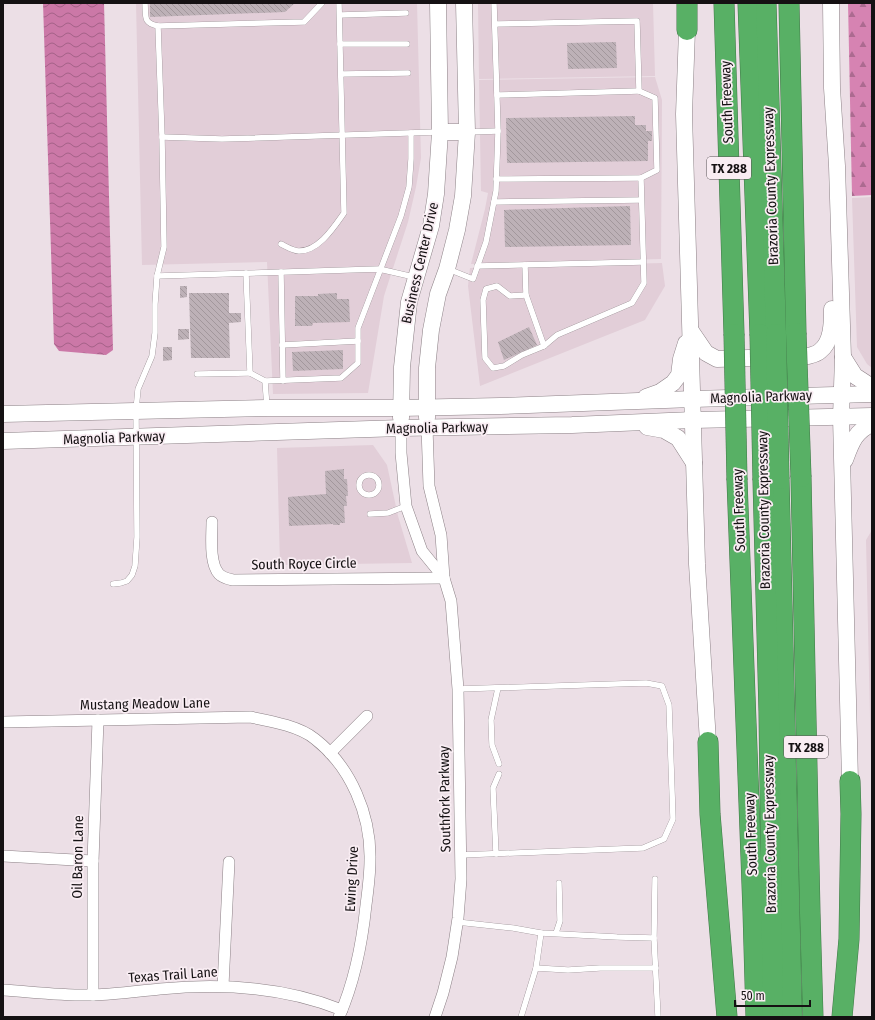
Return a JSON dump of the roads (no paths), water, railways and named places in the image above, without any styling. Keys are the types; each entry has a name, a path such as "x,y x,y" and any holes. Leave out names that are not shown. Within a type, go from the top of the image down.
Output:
{"highway":[{"path":"687,3 687,30"},
{"name":"South Freeway","path":"724,3 737,480 756,1017"},
{"name":"Brazoria County Expressway","path":"748,3 768,334"},
{"name":"Brazoria County Expressway","path":"766,3 768,334 771,480 792,1017"},
{"name":"TX 288","path":"789,3 813,1017"},
{"name":"Brazoria County Expressway","path":"771,480 768,711 773,1017"},
{"path":"708,742 710,814 728,1017"},
{"path":"842,1017 848,939 851,814 850,781"}],"main road":[{"name":"Business Center Drive","path":"401,428 402,367 409,302 431,226 439,160 438,3"},
{"name":"Business Center Drive","path":"427,427 426,407 431,330 438,294 447,269 457,230 463,196 467,132 464,3"},
{"path":"830,3 843,357 841,417 850,781"},
{"path":"687,30 684,114 690,329 698,571 708,742"},
{"path":"440,132 467,132"},
{"path":"690,329 706,353 718,359 808,356 820,352 826,345 831,330 832,308 840,272"},
{"path":"637,401 660,392 673,383 679,375 681,359 690,329"},
{"path":"843,357 855,376 872,387"},
{"name":"Magnolia Parkway","path":"3,414 136,410 500,406 872,394"},
{"name":"Magnolia Parkway","path":"3,441 427,427 572,425 693,420 872,416"},
{"path":"630,423 664,430 678,438 694,464"},
{"path":"842,469 853,439 859,431 872,424"}],"street":[{"name":"Southfork Parkway","path":"427,427 429,486 441,535 444,578 451,601 458,689 461,855 461,880 452,957 435,1017"},
{"name":"Southfork Parkway","path":"401,428 401,453 406,506 422,551 444,578"},
{"name":"South Royce Circle","path":"212,522 214,563 219,574 227,579 444,578"},
{"path":"330,753 367,716"},
{"name":"Mustang Meadow Lane","path":"3,722 250,717 287,725"},
{"name":"Oil Baron Lane","path":"93,995 93,861 98,720"},
{"name":"Ewing Drive","path":"287,725 314,738 341,766 351,782 359,800 368,832 370,859 363,934 350,991 341,1013"},
{"path":"3,856 93,861"},
{"path":"223,986 229,862"},
{"name":"Texas Trail Lane","path":"3,990 93,995 161,989 223,986 288,994 319,1000 341,1013"}],"lane":[{"path":"145,3 147,22 158,26 304,22 322,3"},
{"path":"282,244 290,249 300,251 313,247 328,235 344,213 339,3"},
{"path":"447,269 473,279 486,242 494,202 498,131 494,3"},
{"path":"340,15 406,13"},
{"path":"495,24 637,21 639,91"},
{"path":"113,584 127,581 132,575 135,566 137,537 136,410 138,388 152,356 155,333 157,276 164,247 158,26"},
{"path":"340,44 407,44"},
{"path":"341,74 408,72"},
{"path":"496,179 641,178 657,170 655,98 639,91 497,95"},
{"path":"467,132 498,131"},
{"path":"162,137 222,138 440,132"},
{"path":"196,374 250,373 266,381 341,378 358,363 358,328 401,216 409,187 411,133"},
{"path":"526,295 510,296 497,286 486,289 483,300 485,358 493,368 504,366 522,355 544,346 557,335 632,302 644,283 641,178"},
{"path":"494,202 641,200"},
{"path":"477,266 643,262"},
{"path":"525,265 526,295 544,346"},
{"path":"157,276 380,269 416,277"},
{"path":"281,272 283,380"},
{"path":"246,273 250,373"},
{"path":"282,345 358,341"},
{"path":"266,381 267,408"},
{"path":"370,514 388,513 406,506"},
{"path":"458,689 646,683 662,686 669,705 673,819 664,839 643,848 461,855"},
{"path":"498,688 492,720 492,745 500,764"},
{"path":"496,854 493,788 500,774"},
{"path":"655,879 654,938 658,1017"},
{"path":"556,933 560,921 559,883"},
{"path":"457,922 513,928 541,933 654,938"},
{"path":"521,1017 536,968 541,933"},
{"path":"536,968 568,970 600,968 656,968"}],"water":[{"path":"43,3 104,3 113,350 106,355 59,351 54,344"}]}
